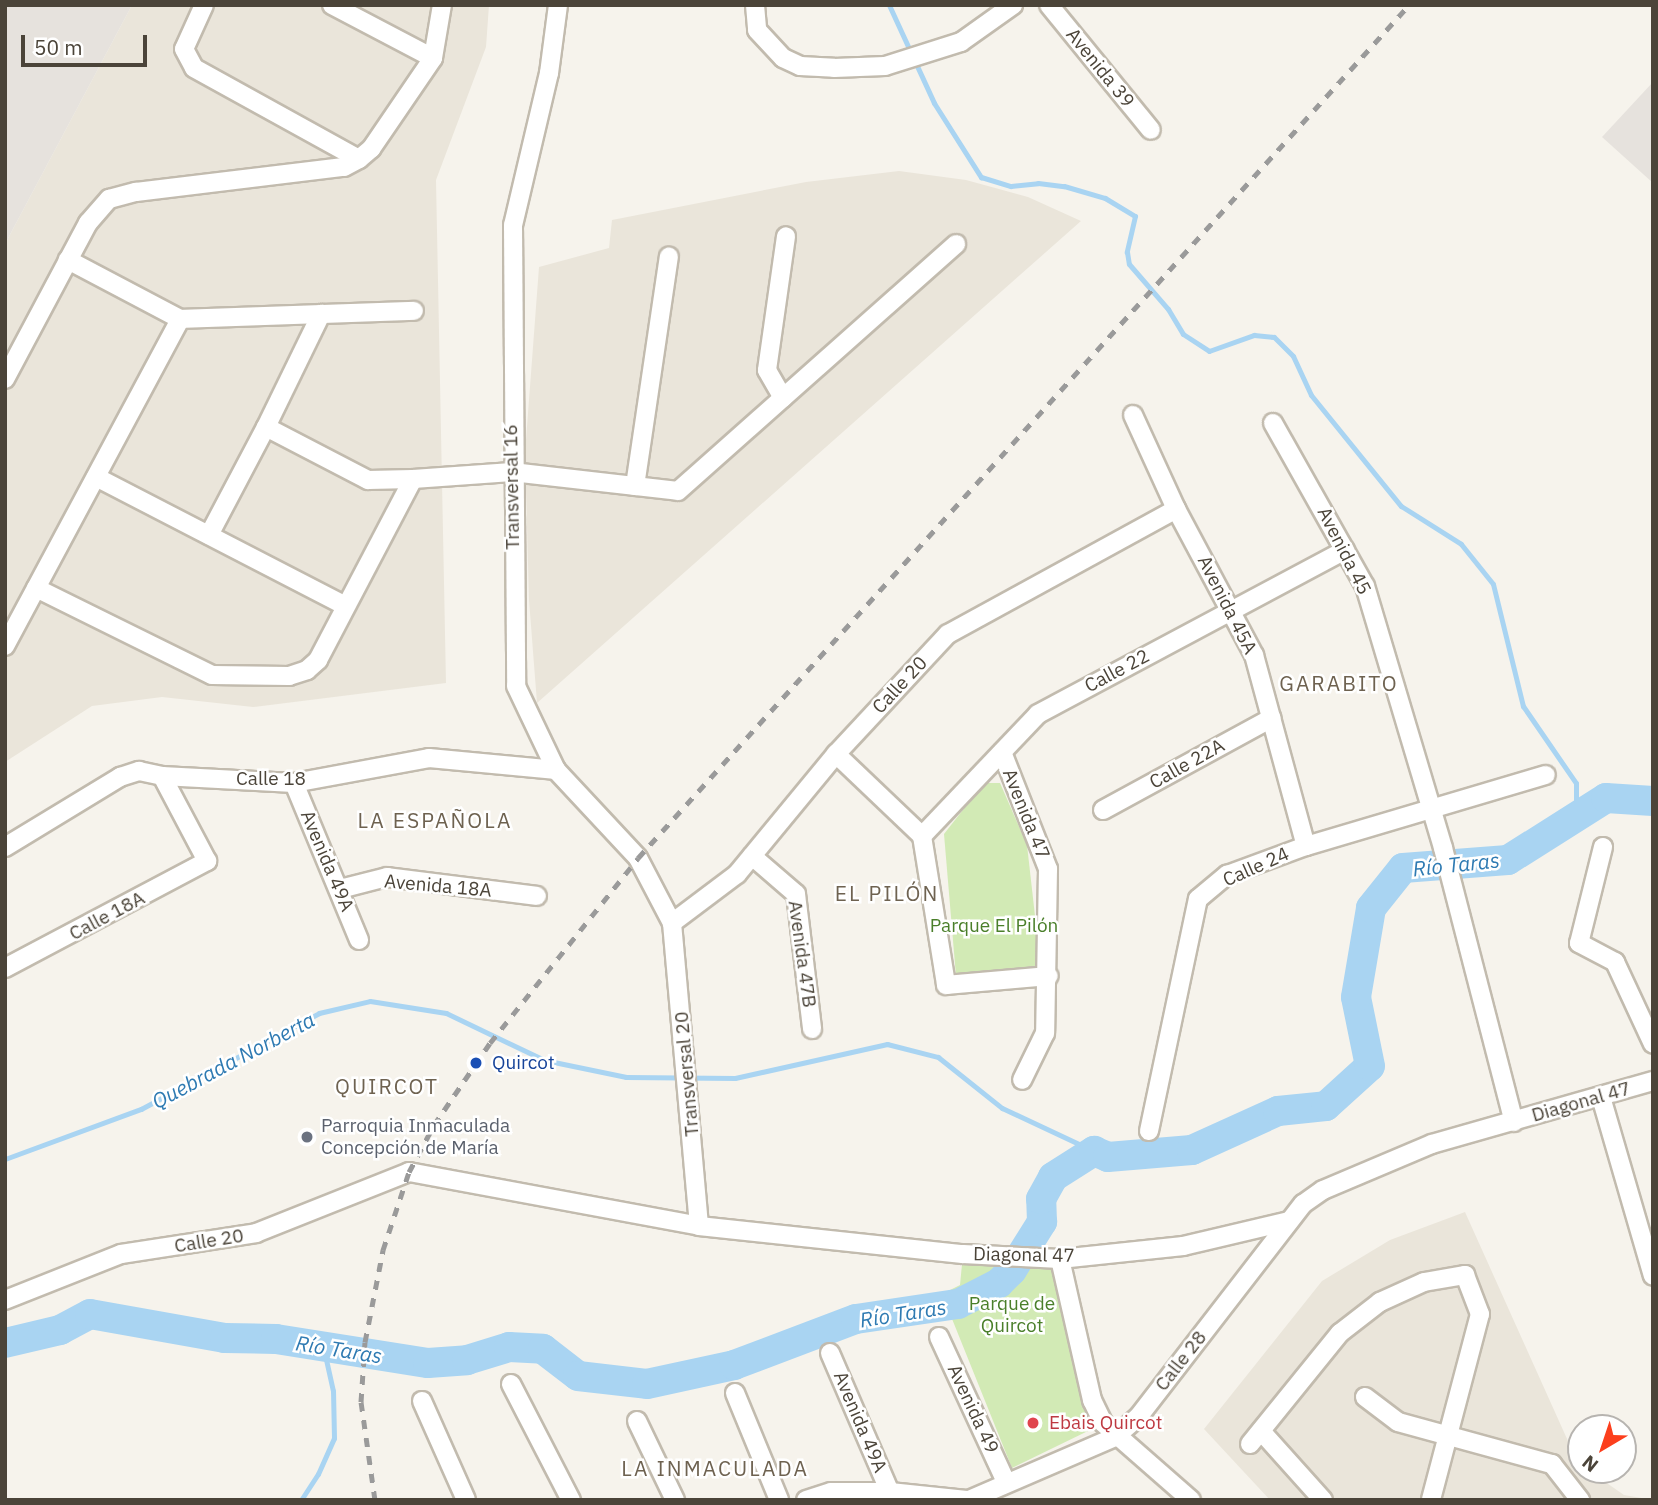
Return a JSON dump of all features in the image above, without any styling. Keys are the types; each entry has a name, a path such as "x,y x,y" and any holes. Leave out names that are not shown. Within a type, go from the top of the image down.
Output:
{"street":[{"path":"204,5 184,49 194,68 359,159"},
{"path":"332,5 433,58"},
{"path":"5,379 88,223 110,199 136,192 263,180 344,167 359,159 433,58 442,5"},
{"name":"Transversal 16","path":"558,5 549,74 513,225 512,472 516,686 556,770 638,858 673,923"},
{"path":"755,5 757,30 783,58 812,67 885,66 961,42 1013,5"},
{"name":"Avenida 39","path":"1049,5 1151,130"},
{"path":"783,398 767,370 786,236"},
{"path":"266,427 368,480 512,472 678,491 956,244"},
{"path":"635,486 669,257"},
{"path":"68,260 180,319 414,311"},
{"path":"209,535 321,314"},
{"path":"5,646 180,319"},
{"name":"Avenida 45A","path":"1133,415 1176,509 1233,610 1254,655 1306,846"},
{"name":"Avenida 45","path":"1273,423 1365,586 1443,848 1514,1122"},
{"path":"96,477 346,606"},
{"path":"36,588 212,675 289,676 307,670 318,660 413,479"},
{"name":"Calle 20","path":"673,923 737,874 836,754 947,634 1176,509"},
{"name":"Calle 22","path":"922,836 1038,714 1345,550"},
{"name":"Calle 22A","path":"1104,810 1272,718"},
{"name":"Avenida 47","path":"1002,752 1048,869 1049,976 1045,1033 1023,1080"},
{"path":"836,754 922,836 946,985 1049,976"},
{"name":"Calle 18","path":"5,847 120,777 139,771 162,776 294,783 429,758 556,770"},
{"name":"Calle 24","path":"1149,1131 1198,899 1227,876 1306,846 1429,806 1546,775"},
{"name":"Calle 18A","path":"5,968 207,861 162,776"},
{"name":"Avenida 49A","path":"294,783 359,940"},
{"path":"1603,847 1579,943 1615,962 1653,1044"},
{"name":"Avenida 47B","path":"752,856 796,894 812,1029"},
{"name":"Avenida 18A","path":"340,889 387,877 537,896"},
{"name":"Transversal 20","path":"673,923 690,1089 699,1226"},
{"name":"Diagonal 47","path":"409,1172 699,1226 963,1254 1059,1259 1183,1246 1289,1221 1323,1190 1432,1144 1653,1082"},
{"path":"1601,1097 1653,1276"},
{"name":"Calle 20","path":"5,1300 121,1254 256,1234 409,1172"},
{"name":"Calle 28","path":"968,1500 1115,1437 1139,1416 1289,1221"},
{"path":"1059,1259 1092,1400 1115,1437 1191,1500"},
{"path":"1323,1500 1256,1437 1340,1332 1380,1302 1424,1282 1465,1275 1480,1314 1431,1500"},
{"name":"Avenida 49","path":"939,1337 1006,1482"},
{"name":"Avenida 49A","path":"831,1353 890,1492"},
{"path":"511,1384 571,1500"},
{"path":"735,1393 779,1500"},
{"path":"1365,1397 1398,1422 1552,1464 1580,1500"},
{"path":"422,1401 466,1500"},
{"path":"637,1421 675,1500"},
{"path":"806,1500 831,1492 890,1492 968,1500"}],"shaded area":[{"path":"5,5 132,5 5,244"},
{"path":"132,5 489,5 486,47 436,180 446,683 253,707 162,697 92,706 5,762 5,244"},
{"path":"1653,82 1653,183 1602,137"},
{"path":"899,171 966,180 1028,197 1081,221 537,703 529,600 525,453 539,267 609,248 612,220 806,182"},
{"path":"1465,1212 1567,1439 1567,1484 1608,1484 1624,1495 1653,1500 1270,1500 1204,1429 1322,1281 1390,1240"}],"green space":[{"name":"Parque El Pilón","path":"984,783 1000,783 1027,845 1041,969 956,976 944,834"},
{"name":"Parque de Quircot","path":"963,1254 1060,1259 1090,1430 1012,1468 942,1294 960,1285"}],"waterway":[{"path":"889,5 934,103 981,177 1011,186 1038,183 1064,186 1105,198 1135,216 1127,252 1129,264 1168,309 1183,334 1209,351 1254,335 1274,337 1293,356 1311,395 1401,506 1461,544 1493,584 1523,706 1576,783 1576,813"},
{"name":"Río Taras","path":"5,1343 60,1330 90,1314 225,1338 276,1339 428,1363 467,1360 509,1347 543,1349 578,1376 647,1384 734,1365 856,1319 958,1304 999,1283 1012,1270 1042,1222 1041,1199 1053,1177 1094,1151 1108,1157 1192,1150 1278,1111 1326,1106 1370,1066 1356,997 1371,908 1403,868 1508,860 1606,798 1653,801"},
{"name":"Quebrada Norberta","path":"5,1159 141,1109 319,1013 370,1001 446,1013 544,1060 626,1077 735,1078 887,1044 938,1057 1002,1108 1094,1151"},
{"path":"301,1500 318,1474 334,1438 333,1391 323,1346"}],"railway":[{"path":"375,1500 361,1402 365,1342 383,1250 409,1172 434,1125 490,1043 638,858 1409,5"}],"place":[{"name":"Quircot","path":"476,1063"},
{"name":"Parroquia Inmaculada Concepción de María","path":"307,1137"},
{"name":"Ebais Quircot","path":"1033,1423"}],"district":[{"name":"GARABITO","path":"1339,683"},
{"name":"LA ESPAÑOLA","path":"435,820"},
{"name":"EL PILÓN","path":"887,893"},
{"name":"QUIRCOT","path":"387,1086"},
{"name":"LA INMACULADA","path":"715,1468"}]}
